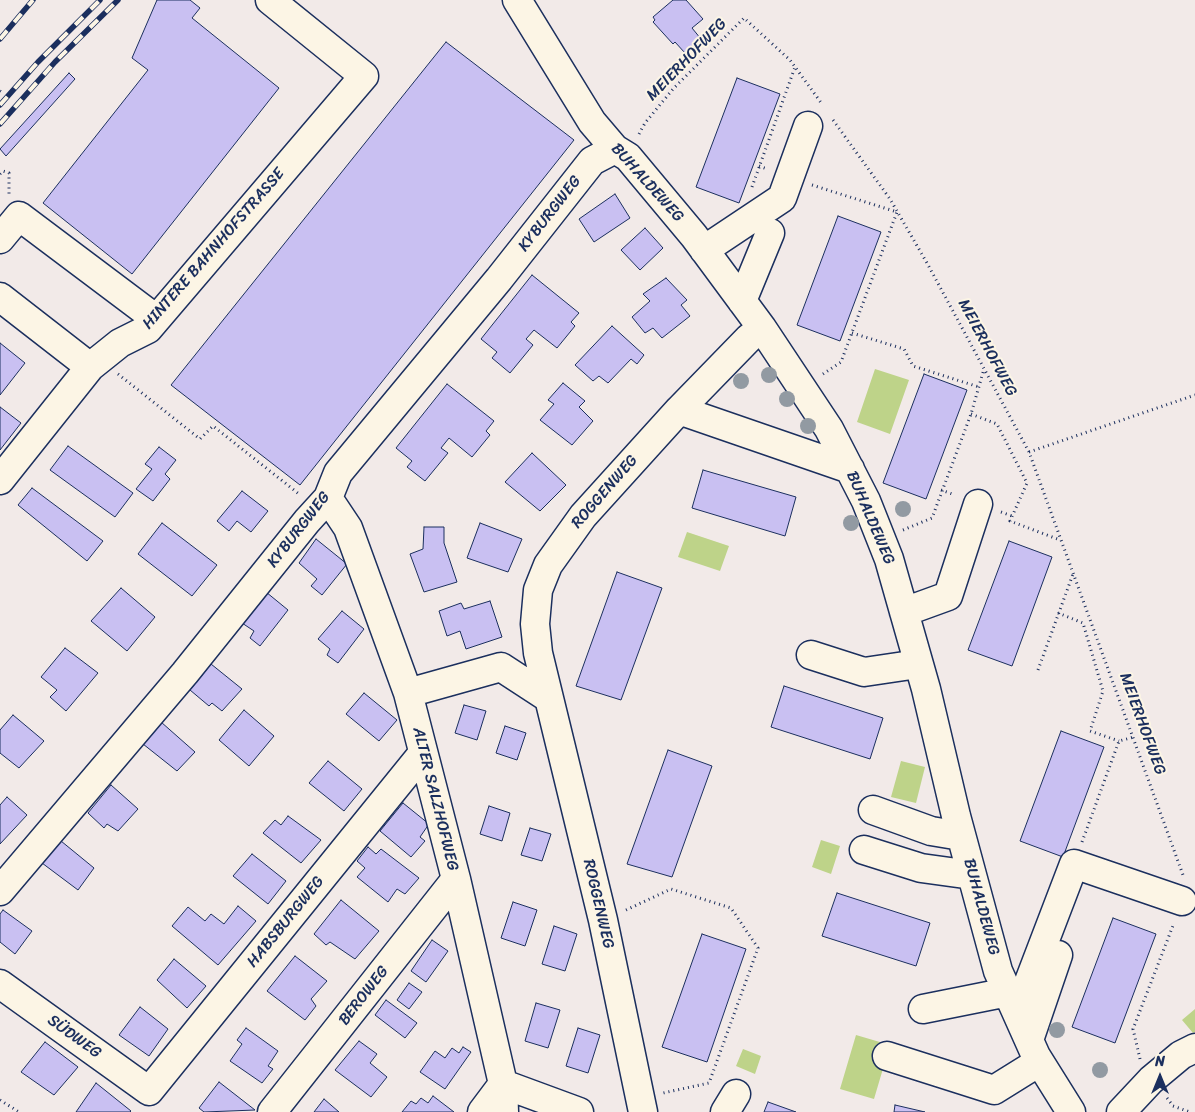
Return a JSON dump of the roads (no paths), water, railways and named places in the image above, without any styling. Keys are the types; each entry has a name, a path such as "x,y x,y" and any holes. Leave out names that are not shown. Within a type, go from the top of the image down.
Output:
{"street":[{"name":"HINTERE BAHNHOFSTRASSE","path":"0,480 90,367 120,343 148,329 364,76 270,0"},
{"name":"BUHALDEWEG","path":"517,0 592,122 615,148 628,157 704,250 762,328 829,429 850,469 889,559 998,971 1034,1051 1071,1112"},
{"path":"704,250 782,198 789,178 820,115"},
{"name":"KYBURGWEG","path":"0,891 185,673 307,521 328,498 338,473 499,279 592,161 615,148"},
{"path":"0,239 19,216 156,319"},
{"path":"742,301 770,233"},
{"path":"0,297 90,367"},
{"name":"ROGGENWEG","path":"642,1105 603,920 538,654 535,624 538,590 548,565 583,516 679,410 749,338 762,328"},
{"path":"679,410 850,469"},
{"name":"ALTER SALZHOFWEG","path":"328,498 348,528 408,693 456,879 503,1084 504,1112"},
{"path":"904,612 948,596 978,504"},
{"path":"811,655 864,672 918,664"},
{"path":"408,693 501,667 547,697"},
{"name":"HABSBURGWEG","path":"149,1090 423,753"},
{"path":"873,810 931,831 961,836"},
{"path":"864,850 921,868 972,875"},
{"path":"923,1009 1012,1003 1074,864 1184,894"},
{"name":"BEROWEG","path":"272,1112 456,879"},
{"path":"887,1056 994,1090 1034,1051 1074,907"},
{"name":"SÜDWEG","path":"0,984 149,1090"},
{"path":"1121,1112 1151,1080 1181,1056 1195,1048"},
{"path":"482,1112 503,1084 564,1109"}],"railway":[{"path":"0,39 33,0"},
{"path":"0,105 38,62 100,0"},
{"path":"0,124 55,62 118,0"}]}
